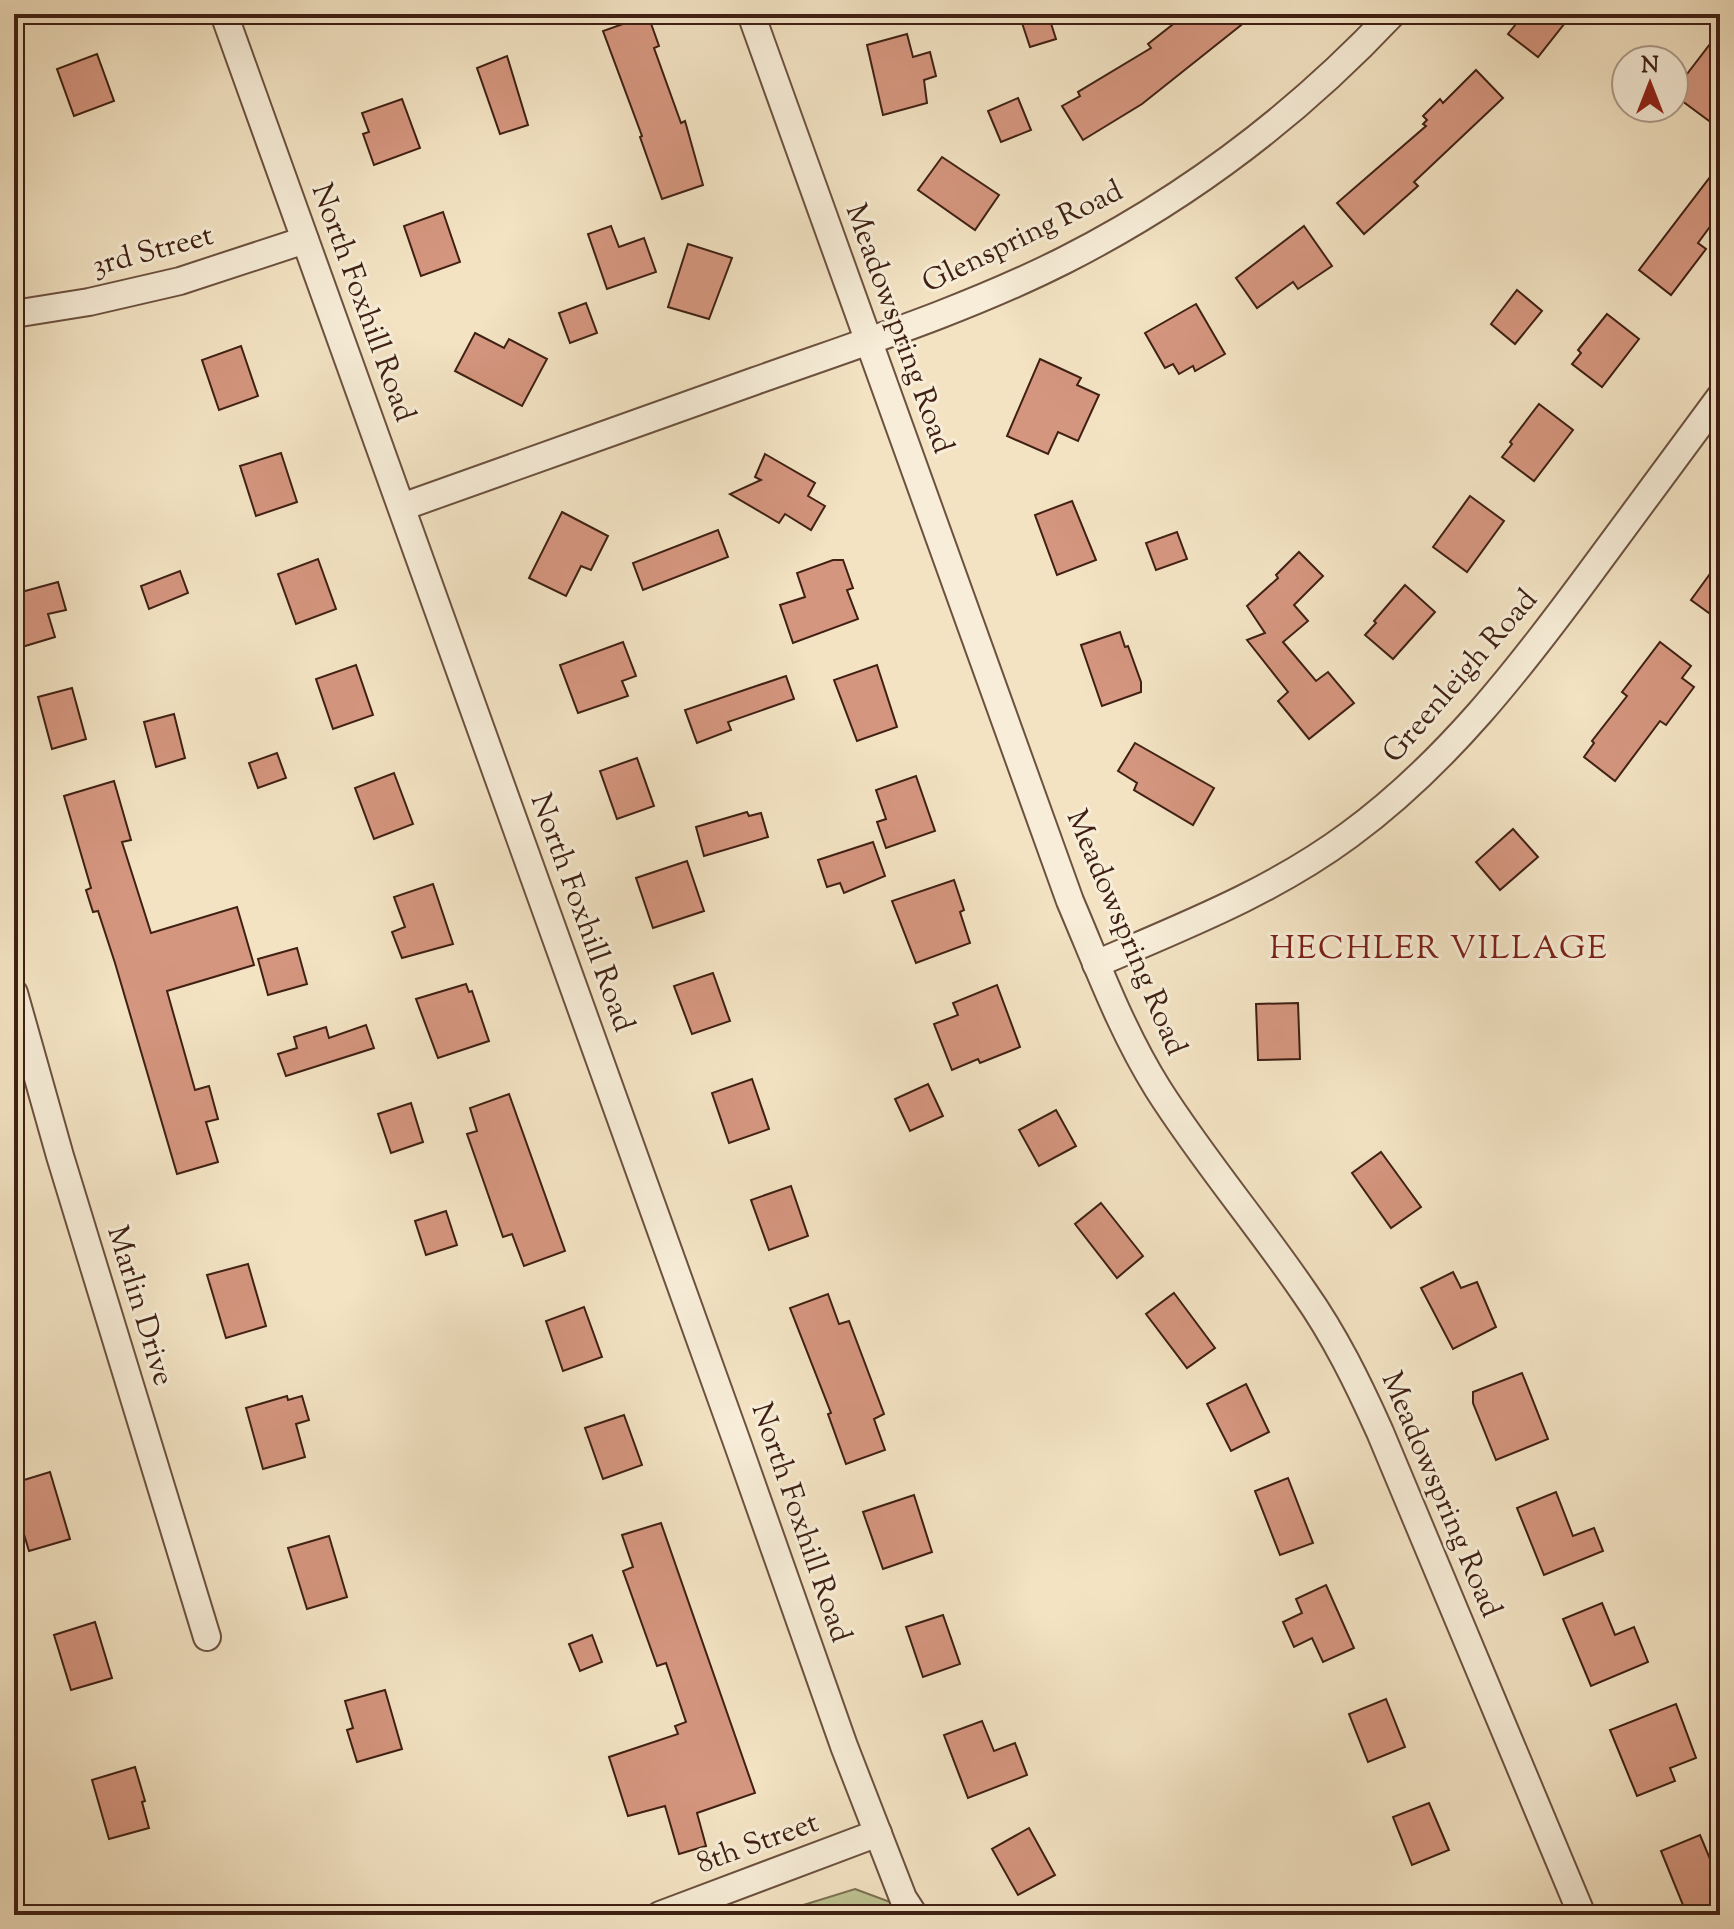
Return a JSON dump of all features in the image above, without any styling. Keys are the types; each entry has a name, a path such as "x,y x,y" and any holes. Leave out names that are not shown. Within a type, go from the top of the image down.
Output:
{"street":[{"name":"North Foxhill Road","path":"224,14 844,1746 903,1898 914,1915"},
{"name":"Meadowspring Road","path":"751,14 1070,901 1121,1022 1157,1087 1223,1184 1305,1293 1355,1378 1582,1915"},
{"name":"Glenspring Road","path":"402,507 941,315 1051,267 1119,231 1224,163 1279,120 1366,42 1392,14"},
{"name":"3rd Street","path":"14,314 89,302 180,281 305,240"},
{"name":"Greenleigh Road","path":"1096,964 1265,889 1351,834 1410,785 1494,696 1559,615 1720,397"},
{"name":"Marlin Drive","path":"14,993 60,1156 207,1637"},
{"name":"8th Street","path":"660,1915 878,1833"}],"green space":[{"path":"855,1889 925,1915 771,1915"}],"building":[{"path":"1048,14 1056,39 1030,47 1021,20"},
{"path":"1186,14 1255,14 1142,104 1083,140 1062,106 1080,96 1078,92 1151,48 1148,44"},
{"path":"1524,14 1572,14 1538,57 1508,34"},
{"path":"648,15 659,46 654,48 681,123 685,121 703,185 662,199 603,31"},
{"path":"1720,31 1720,72 1711,86 1720,92 1720,129 1690,107 1690,70"},
{"path":"907,34 913,57 930,52 936,76 924,80 927,103 883,115 867,45"},
{"path":"97,54 114,101 74,116 57,69"},
{"path":"507,56 528,125 500,134 477,68"},
{"path":"1476,70 1503,98 1414,182 1418,186 1364,234 1337,203 1426,126 1423,124 1427,120 1423,116 1440,99 1443,103"},
{"path":"1018,98 1031,130 1001,142 988,111"},
{"path":"402,99 420,148 374,165 363,134 369,132 362,113"},
{"path":"942,157 999,195 975,230 918,190"},
{"path":"1720,164 1720,213 1698,243 1706,249 1671,295 1639,270"},
{"path":"443,212 460,262 421,276 404,226"},
{"path":"611,226 619,247 644,238 656,272 607,289 588,234"},
{"path":"1304,226 1332,266 1298,289 1293,282 1257,308 1236,278"},
{"path":"688,244 732,258 709,319 668,307"},
{"path":"1517,290 1542,311 1515,344 1491,324"},
{"path":"586,303 597,333 570,343 559,313"},
{"path":"1196,304 1225,354 1195,371 1193,366 1179,374 1173,364 1165,368 1145,333"},
{"path":"1607,314 1639,339 1602,387 1572,364 1581,353 1578,350"},
{"path":"475,333 504,348 509,339 547,359 522,406 455,371"},
{"path":"241,346 258,396 219,410 202,360"},
{"path":"1040,359 1081,378 1077,385 1099,395 1078,441 1058,432 1048,454 1007,436"},
{"path":"1539,404 1573,430 1534,481 1502,457"},
{"path":"281,453 297,502 256,516 240,466"},
{"path":"765,454 815,483 808,496 825,506 811,530 785,514 779,523 730,494 761,480 755,477"},
{"path":"1470,496 1504,521 1467,572 1433,547"},
{"path":"1072,501 1096,560 1057,575 1035,515"},
{"path":"562,512 608,536 591,570 581,566 566,596 529,578"},
{"path":"718,530 728,557 643,590 633,563"},
{"path":"1177,532 1187,559 1156,570 1146,543"},
{"path":"1299,552 1323,576 1294,605 1308,621 1283,642 1316,681 1328,672 1354,703 1309,739 1278,701 1288,692 1247,640 1265,633 1247,606 1278,578 1276,575"},
{"path":"318,559 336,609 296,624 278,574"},
{"path":"833,560 843,560 853,588 847,590 858,619 793,643 780,605 805,597 797,573"},
{"path":"1720,560 1720,621 1691,600"},
{"path":"180,571 188,593 149,609 141,586"},
{"path":"58,582 66,610 48,614 55,637 22,647 14,619 14,594"},
{"path":"1405,585 1435,612 1393,659 1365,635"},
{"path":"1120,632 1141,682 1141,692 1102,706 1081,645"},
{"path":"623,642 636,676 622,681 628,696 578,713 560,665"},
{"path":"1660,642 1691,666 1682,678 1694,687 1666,725 1660,721 1615,781 1584,757 1594,743 1592,741 1627,696 1622,692"},
{"path":"356,665 373,715 333,729 316,679"},
{"path":"877,665 897,727 857,741 834,680"},
{"path":"786,676 794,699 728,722 731,730 697,743 685,710"},
{"path":"72,688 86,739 52,749 38,697"},
{"path":"174,714 185,758 156,767 144,722"},
{"path":"1135,743 1214,788 1193,825 1134,790 1137,783 1118,771"},
{"path":"277,753 286,778 258,788 249,763"},
{"path":"637,758 654,806 617,819 600,771"},
{"path":"394,773 413,824 374,839 355,788"},
{"path":"916,776 935,831 886,848 877,822 886,819 876,790"},
{"path":"114,781 131,840 122,842 151,933 237,907 254,965 167,991 195,1090 209,1086 218,1119 206,1122 218,1162 177,1174 115,963 98,911 93,912 86,890 91,888 64,796"},
{"path":"747,812 749,816 761,813 768,837 704,856 696,827"},
{"path":"1513,829 1538,857 1500,890 1476,862"},
{"path":"873,842 885,876 844,893 840,883 827,887 818,860"},
{"path":"687,861 704,911 653,928 636,878"},
{"path":"954,880 970,943 916,963 892,901"},
{"path":"433,884 453,944 402,958 392,932 405,927 394,897"},
{"path":"297,948 307,984 268,995 258,959"},
{"path":"713,973 730,1021 692,1034 674,986"},
{"path":"466,984 469,992 472,991 489,1041 438,1058 416,999"},
{"path":"997,985 1020,1047 952,1070 934,1024 958,1015 953,1003"},
{"path":"1298,1003 1300,1059 1258,1060 1256,1004"},
{"path":"366,1025 374,1048 286,1076 278,1054 297,1048 294,1037 326,1027 329,1038"},
{"path":"752,1079 769,1129 729,1143 712,1093"},
{"path":"928,1084 943,1116 910,1131 895,1099"},
{"path":"509,1094 565,1251 524,1266 512,1234 503,1237 467,1134 477,1131 470,1108"},
{"path":"411,1103 423,1142 391,1153 378,1114"},
{"path":"1056,1110 1076,1146 1039,1166 1019,1130"},
{"path":"1381,1152 1421,1207 1391,1228 1352,1173"},
{"path":"791,1186 808,1236 769,1250 751,1200"},
{"path":"1101,1203 1143,1256 1117,1278 1075,1224"},
{"path":"446,1211 457,1245 426,1255 415,1221"},
{"path":"248,1264 266,1326 226,1338 207,1275"},
{"path":"1453,1272 1461,1288 1477,1282 1496,1327 1453,1349 1421,1288"},
{"path":"1174,1293 1215,1348 1187,1368 1146,1314"},
{"path":"828,1294 839,1324 849,1321 884,1414 874,1419 885,1450 846,1464 828,1414 831,1413 790,1308"},
{"path":"584,1307 602,1357 563,1371 546,1321"},
{"path":"1522,1373 1548,1439 1496,1460 1473,1403 1473,1392"},
{"path":"1246,1384 1269,1432 1231,1451 1207,1404"},
{"path":"287,1396 288,1400 302,1396 309,1420 296,1424 305,1457 263,1469 246,1408"},
{"path":"624,1415 642,1465 603,1479 585,1428"},
{"path":"50,1472 70,1539 29,1551 14,1501 14,1483"},
{"path":"1288,1478 1313,1543 1280,1555 1255,1491"},
{"path":"1556,1492 1573,1536 1594,1528 1603,1551 1544,1575 1517,1508"},
{"path":"914,1495 932,1552 883,1569 863,1512"},
{"path":"661,1523 755,1793 697,1813 706,1846 679,1854 665,1806 628,1816 609,1757 678,1734 675,1726 686,1722 666,1663 657,1666 623,1571 633,1567 622,1535"},
{"path":"329,1536 347,1597 307,1609 288,1548"},
{"path":"1326,1585 1354,1648 1323,1662 1312,1638 1294,1647 1283,1622 1302,1613 1296,1599"},
{"path":"1602,1603 1615,1635 1634,1627 1648,1662 1591,1686 1563,1619"},
{"path":"943,1615 960,1664 923,1677 906,1627"},
{"path":"95,1622 112,1678 71,1690 54,1635"},
{"path":"592,1635 602,1662 580,1671 569,1644"},
{"path":"385,1690 402,1749 357,1762 347,1730 353,1728 345,1701"},
{"path":"1386,1699 1405,1747 1368,1762 1349,1714"},
{"path":"1676,1704 1696,1758 1670,1768 1675,1781 1637,1796 1610,1730"},
{"path":"982,1721 994,1751 1015,1743 1027,1775 968,1798 944,1735"},
{"path":"135,1767 149,1828 109,1839 92,1780"},
{"path":"1429,1803 1449,1850 1412,1865 1393,1817"},
{"path":"1029,1828 1055,1875 1018,1895 992,1849"},
{"path":"1700,1835 1720,1883 1720,1905 1696,1915 1687,1915 1661,1851"}],"district":[{"name":"HECHLER VILLAGE","path":"1439,950"}]}
